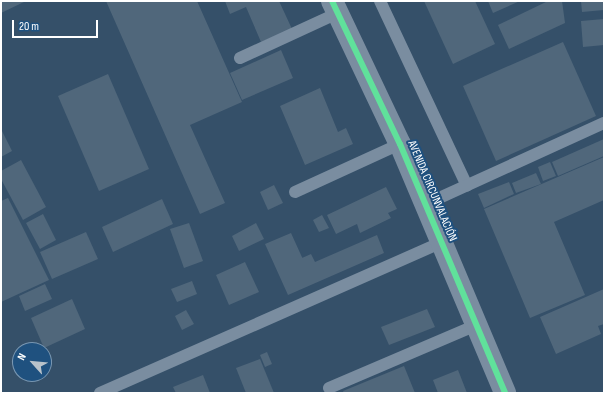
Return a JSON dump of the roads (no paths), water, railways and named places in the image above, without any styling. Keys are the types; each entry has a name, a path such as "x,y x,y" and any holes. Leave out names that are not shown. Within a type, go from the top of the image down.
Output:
{"street":[{"name":"AVENIDA CIRCUNVALACIÓN","path":"335,7 400,144 505,393"}],"lane":[{"path":"380,1 467,186"},
{"path":"240,58 335,7"},
{"path":"426,204 604,123"},
{"path":"295,192 400,144"},
{"path":"100,393 442,242"},
{"path":"329,388 477,325"}]}
